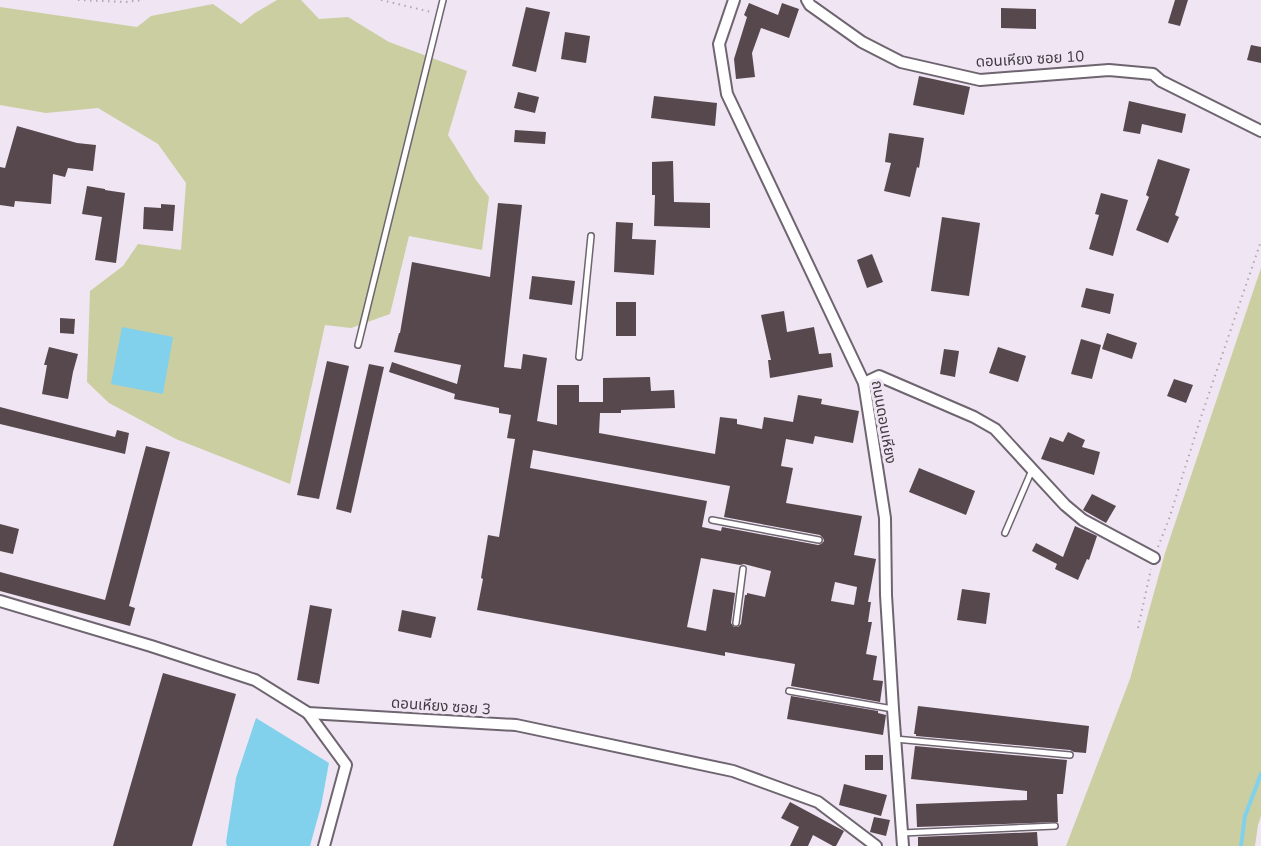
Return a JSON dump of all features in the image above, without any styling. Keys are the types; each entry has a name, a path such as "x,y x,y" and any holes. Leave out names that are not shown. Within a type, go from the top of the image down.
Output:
{"street":[{"name":"ถนนดอนเหียง","path":"734,0 719,44 728,94 864,382 885,518 886,595 903,846"},
{"name":"ดอนเหียง ซอย 10","path":"807,0 810,5 862,42 902,62 980,80 1109,70 1153,74 1161,81 1261,131"},
{"path":"864,382 879,376 974,417 995,429 1065,505 1083,520 1154,558"},
{"name":"ดอนเหียง ซอย 3","path":"0,601 255,680 308,713 516,725 734,771 818,802 876,846"},
{"path":"308,713 346,765 324,846"}],"lane":[{"path":"357,345 443,0"},
{"path":"579,357 591,236"},
{"path":"1005,533 1032,470"},
{"path":"712,520 819,540"},
{"path":"736,623 743,569"},
{"path":"789,691 893,709"},
{"path":"895,739 1070,755"},
{"path":"902,833 1055,826"}],"path":[{"path":"78,0 125,2 144,0"},
{"path":"381,0 440,14"},
{"path":"1138,628 1154,558 1261,241"}],"green space":[{"path":"277,0 301,0 319,19 348,17 389,42 467,71 448,135 489,197 482,250 409,236 390,314 351,328 325,325 290,484 176,439 109,403 87,382 90,291 123,266 138,244 181,250 186,183 158,144 98,108 46,113 0,105 0,7 137,27 151,16 213,4 241,24"},
{"path":"1261,268 1261,816 1255,846 1066,846 1130,679 1165,553"}],"water":[{"path":"122,327 173,337 163,394 111,384"},
{"path":"256,718 329,763 310,846 227,846 236,778"}],"building":[{"path":"1175,0 1188,0 1180,26 1168,23"},
{"path":"749,3 778,15 782,3 799,9 789,38 761,28 752,53 755,77 736,79 734,59"},
{"path":"526,7 550,12 536,72 512,66"},
{"path":"1001,8 1036,9 1036,29 1001,28"},
{"path":"565,32 590,36 586,63 561,59"},
{"path":"1251,45 1261,47 1261,63 1247,60"},
{"path":"919,76 970,87 964,115 913,105"},
{"path":"518,92 539,97 535,113 514,108"},
{"path":"654,96 717,103 715,126 651,118"},
{"path":"1129,101 1186,114 1182,133 1142,124 1140,134 1123,131"},
{"path":"17,126 77,143 96,145 93,171 68,168 65,177 53,174 51,204 15,201 14,207 0,205 0,167 5,168"},
{"path":"515,130 546,132 545,144 514,142"},
{"path":"889,133 924,138 919,168 917,167 910,197 884,191 891,163 885,162"},
{"path":"1158,159 1190,169 1175,215 1179,217 1168,243 1136,230 1149,197 1146,195"},
{"path":"673,161 674,202 710,203 710,228 654,226 655,195 652,195 652,162"},
{"path":"87,186 125,193 116,263 95,260 102,217 82,214"},
{"path":"1101,193 1128,200 1113,256 1089,249 1099,215 1095,214"},
{"path":"498,203 522,205 504,367 521,369 523,354 547,358 537,421 557,425 557,385 579,385 579,402 603,402 603,378 650,377 651,391 674,390 675,408 600,413 599,433 715,454 720,417 737,419 737,424 762,429 764,417 793,422 798,395 822,399 821,404 859,411 853,443 815,436 813,444 786,439 781,466 793,468 786,503 862,516 854,555 876,559 868,602 871,602 868,622 872,622 866,654 877,656 873,680 883,681 880,702 791,686 795,664 725,652 725,656 477,610 488,535 499,537 515,439 507,438 511,415 499,413 499,408 454,399 455,394 389,372 392,362 457,384 461,365 394,352 400,333 412,262 490,277","holes":["533,450 730,486 724,517 820,535 824,541 818,545 722,527 721,531 702,527 707,501 530,468","701,558 744,564 771,571 765,597 747,593 745,595 741,624 738,627 734,627 731,623 735,593 713,589 706,631 687,627","835,582 857,587 854,605 831,601"]},
{"path":"161,204 175,205 173,231 143,229 144,207 161,208"},
{"path":"942,217 980,223 969,296 931,291"},
{"path":"616,222 633,223 632,239 656,240 654,275 614,272"},
{"path":"872,254 883,282 867,288 857,260"},
{"path":"532,276 575,281 572,305 529,299"},
{"path":"1086,288 1114,294 1110,314 1081,307"},
{"path":"616,302 636,302 636,336 616,336"},
{"path":"784,311 787,332 814,327 819,354 831,353 833,367 770,378 768,360 771,360 761,315"},
{"path":"60,318 75,319 74,334 60,333"},
{"path":"1107,333 1137,343 1132,359 1102,349"},
{"path":"1081,339 1101,345 1092,379 1071,374"},
{"path":"49,347 78,354 68,399 42,394 47,365 44,365"},
{"path":"998,347 1026,356 1018,382 989,373"},
{"path":"944,349 959,351 955,377 940,374"},
{"path":"327,361 349,366 319,499 297,495"},
{"path":"369,364 384,367 351,513 336,509"},
{"path":"1174,379 1193,385 1186,403 1167,396"},
{"path":"0,407 115,437 117,430 129,433 125,454 0,424"},
{"path":"1068,432 1085,440 1082,447 1100,452 1094,475 1041,459 1050,437 1063,442"},
{"path":"146,446 170,452 129,606 135,608 130,626 0,591 0,572 105,600"},
{"path":"919,468 975,491 966,515 909,492"},
{"path":"1092,494 1116,506 1106,523 1083,510"},
{"path":"0,524 19,529 13,554 0,551"},
{"path":"1075,526 1097,536 1089,560 1087,559 1078,580 1055,569 1057,564 1032,551 1036,543 1063,557"},
{"path":"962,589 990,593 986,624 957,620"},
{"path":"310,605 332,609 319,684 297,680"},
{"path":"402,610 436,617 431,638 398,631"},
{"path":"163,673 236,694 192,846 113,846"},
{"path":"791,696 878,711 886,715 883,735 787,719"},
{"path":"918,706 1089,726 1086,753 916,736 914,734"},
{"path":"915,746 1067,760 1063,794 1057,794 1058,822 917,827 916,804 1027,800 1027,791 911,779"},
{"path":"865,755 883,755 883,770 865,770"},
{"path":"844,784 887,795 881,816 839,805"},
{"path":"790,802 844,831 836,846 813,835 808,846 790,846 799,827 781,818"},
{"path":"874,817 890,820 886,836 870,832"},
{"path":"1037,832 1038,846 918,846 918,837"}],"waterway":[{"path":"1241,846 1245,816 1261,774"}]}
